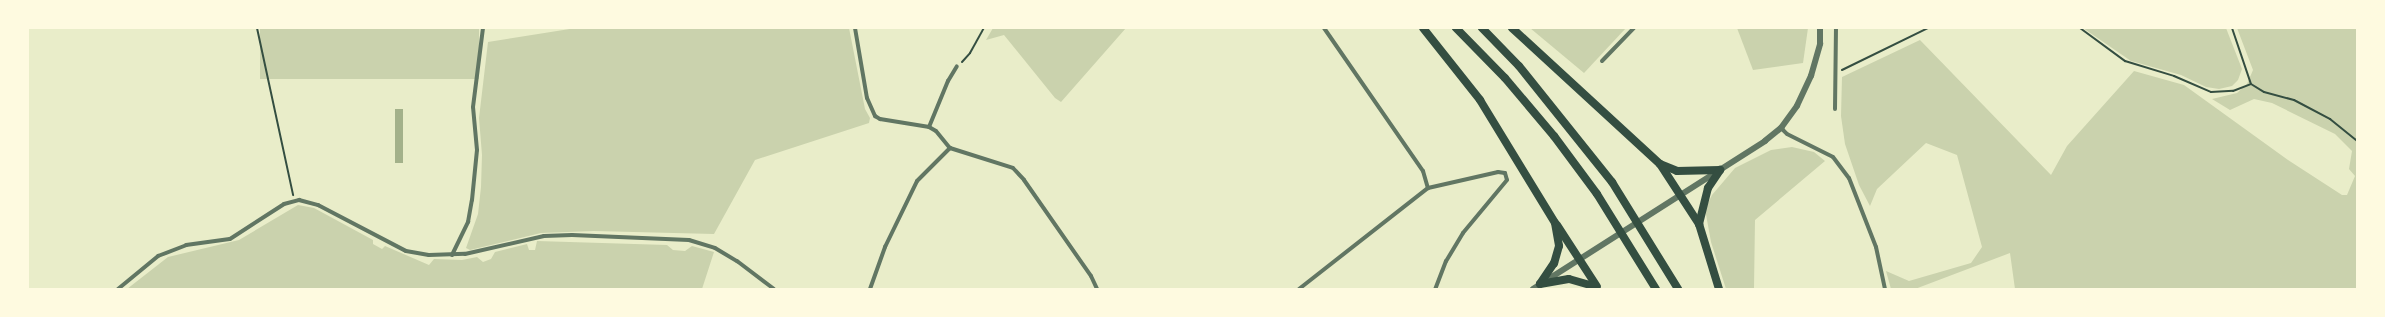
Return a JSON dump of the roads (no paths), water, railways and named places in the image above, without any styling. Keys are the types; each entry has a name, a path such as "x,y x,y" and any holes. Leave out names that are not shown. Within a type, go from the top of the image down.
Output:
{"highway":[{"path":"1423,28 1480,100 1555,223 1597,287"},
{"path":"1456,28 1505,78 1554,136 1597,194 1656,289"},
{"path":"1482,28 1519,66 1612,182 1678,289"},
{"path":"1512,28 1660,164 1699,224 1719,289"},
{"path":"1660,164 1677,171 1720,170"},
{"path":"1699,224 1708,188 1720,170"},
{"path":"1536,287 1554,263 1559,246 1555,223"},
{"path":"1536,287 1569,279 1597,287"}],"street":[{"path":"452,255 468,222 472,200 477,150 473,107 483,28"},
{"path":"855,28 867,98 875,116 880,120 929,127 936,131 950,148 1013,168 1024,180 1091,276 1097,289"},
{"path":"1324,28 1422,171 1428,188"},
{"path":"1602,61 1634,28"},
{"path":"1536,287 1720,170 1781,128 1797,106 1811,76 1820,44 1820,28"},
{"path":"1835,109 1836,28"},
{"path":"929,127 948,81 957,66"},
{"path":"1781,128 1787,134 1833,157 1849,178 1876,247 1885,289"},
{"path":"870,289 885,247 917,181 924,172 950,148"},
{"path":"1299,289 1428,188 1498,172 1505,173 1507,180 1463,233 1446,261 1435,289"},
{"path":"118,289 158,256 186,245 230,239 293,200 318,205 406,251 452,255 465,254 544,236 572,235 689,240 715,248 732,258 774,289"}]}
